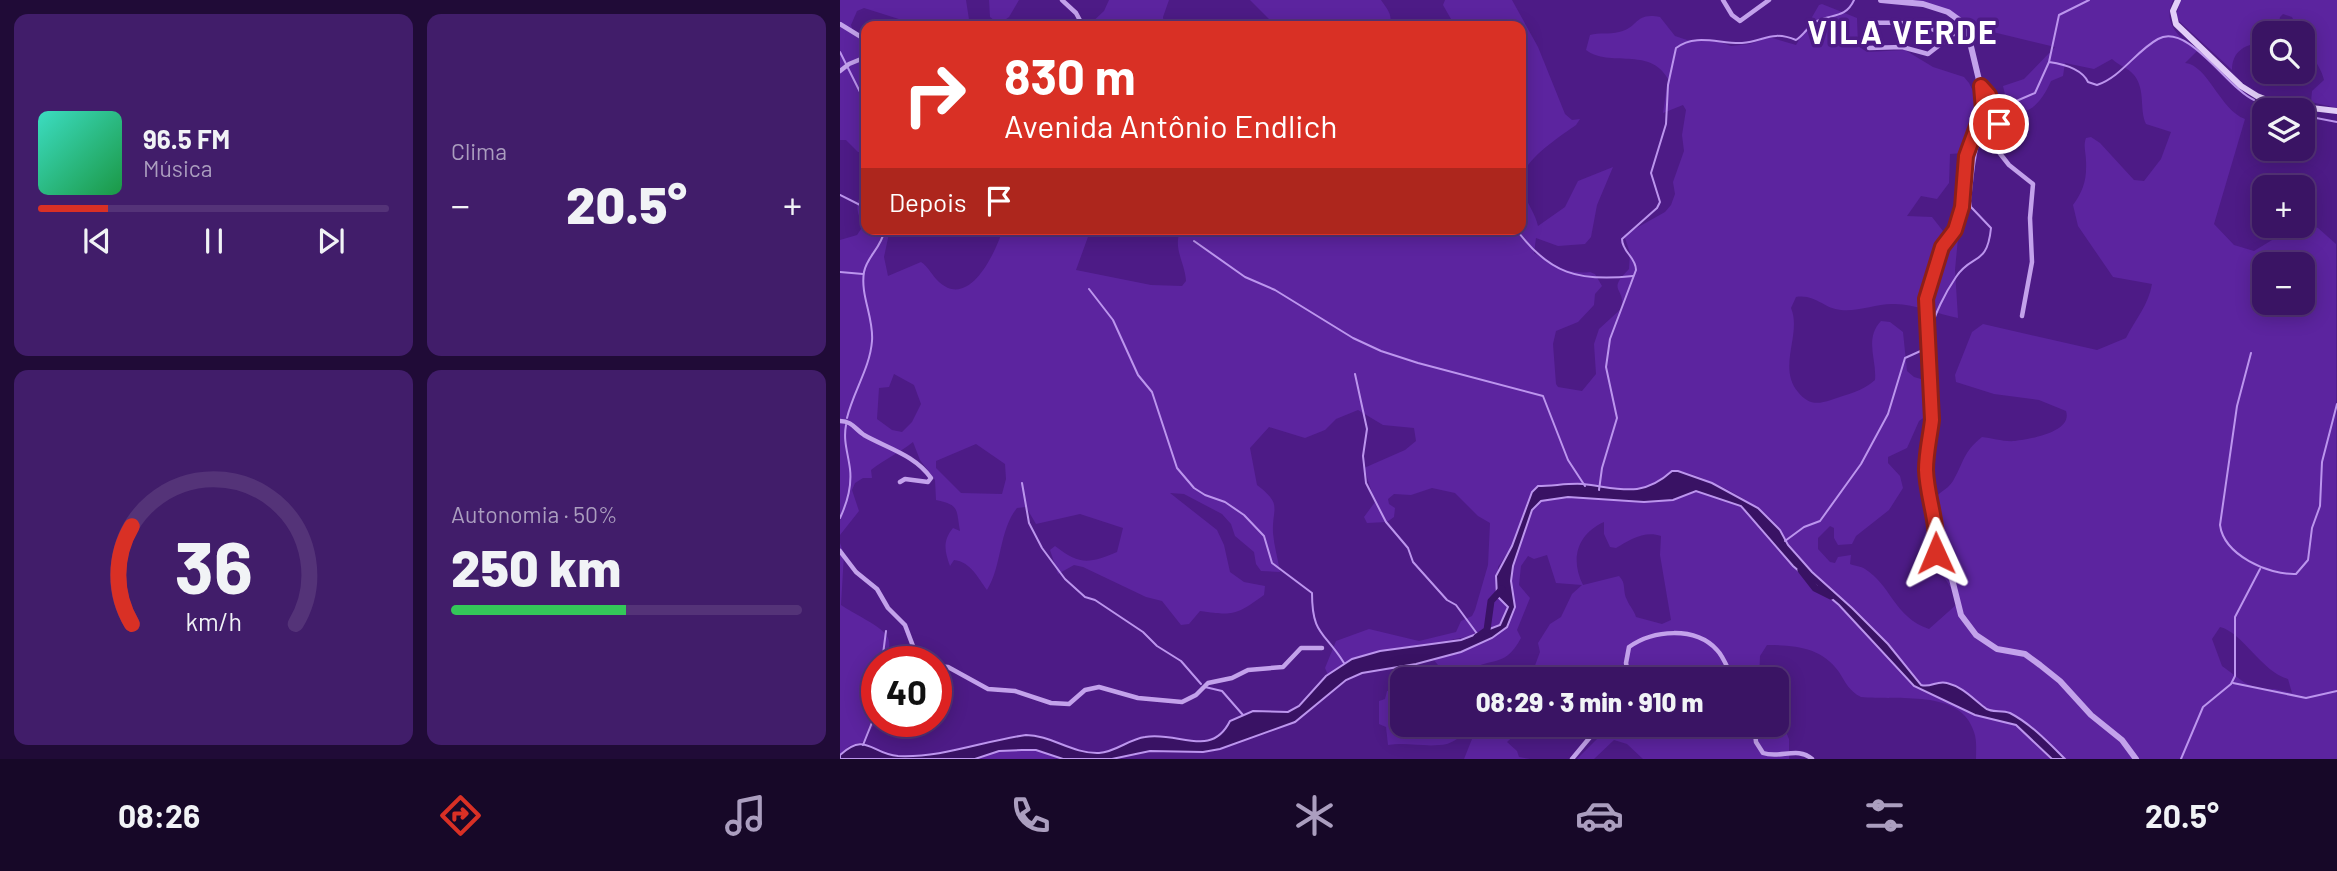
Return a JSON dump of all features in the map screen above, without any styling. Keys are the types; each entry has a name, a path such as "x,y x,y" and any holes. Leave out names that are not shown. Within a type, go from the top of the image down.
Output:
{"main road":[{"path":"2178,0 2173,11 2176,24 2249,91 2277,104 2337,111"}],"street":[{"path":"1062,0 1080,21"},
{"path":"1723,0 1734,19 1740,20 1769,0"},
{"path":"1881,0 1916,3 1948,12 1964,26 1981,86 1983,110 1966,156 1962,207 1955,230 1942,247 1926,299 1932,420 1926,471 1937,525 1936,556 1952,579 1961,615 1976,635 1997,649 2025,654 2040,665 2060,681 2091,715 2122,740 2136,759"},
{"path":"1868,23 1914,24 1935,31 1948,40"},
{"path":"840,24 861,37"},
{"path":"1869,48 1902,47 1928,54 1964,26"},
{"path":"840,71 861,59"},
{"path":"1981,86 1989,95 1999,124 1998,151 2009,165 2033,184 2030,218 2032,262 2022,316"},
{"path":"840,421 851,423 863,434 899,452 926,471 931,478 928,482 905,479 900,482"},
{"path":"840,551 856,572 877,589 888,608 905,625 913,646"},
{"path":"1627,667 1629,647 1650,636 1667,632 1701,640 1716,648 1726,667"},
{"path":"952,669 988,689 1015,691 1051,703 1069,704 1085,690 1099,687 1138,698 1182,702 1196,695 1208,683 1232,678 1248,670 1283,667 1301,648 1322,648"},
{"path":"1572,759 1590,737"},
{"path":"1755,737 1763,753 1778,755 1801,752 1812,759"}],"shaded area":[{"path":"840,0 966,0 969,21 905,21 864,8 857,11 851,25 853,31 861,37 861,152 846,140 840,140"},
{"path":"989,0 1019,0 1009,17 1003,21 995,21 990,17"},
{"path":"1109,0 1169,0 1163,21 1093,21 1104,11"},
{"path":"1250,0 1381,0 1391,18 1390,21 1271,21"},
{"path":"1445,0 1512,0 1524,21 1452,21 1443,5"},
{"path":"1893,0 2173,0 2170,9 2171,23 2179,35 2197,51 2185,63 2201,71 2228,107 2245,119 2214,224 2234,245 2254,251 2275,238 2315,238 2315,227 2336,244 2337,759 2065,759 2018,717 1987,709 1963,690 1947,683 1921,685 1884,641 1800,560 1780,529 1761,510 1734,493 1680,471 1671,472 1643,489 1624,490 1565,484 1538,486 1528,500 1512,546 1498,567 1500,599 1508,607 1500,625 1456,639 1368,655 1328,675 1325,668 1336,641 1369,629 1419,641 1456,632 1461,621 1472,616 1475,610 1488,565 1490,523 1478,516 1455,493 1432,488 1411,495 1394,494 1388,499 1389,504 1395,508 1394,517 1387,522 1367,523 1364,517 1375,502 1364,468 1405,450 1416,441 1414,428 1383,425 1358,410 1336,419 1325,430 1305,438 1269,427 1250,448 1257,485 1273,502 1273,533 1280,572 1261,571 1256,564 1254,552 1235,536 1231,524 1222,514 1184,494 1170,493 1217,530 1224,545 1230,572 1244,582 1265,586 1264,595 1247,607 1228,613 1200,611 1189,624 1181,625 1162,601 1146,597 1083,567 1074,565 1058,574 1050,550 1055,546 1071,557 1084,561 1117,552 1123,528 1080,514 1036,524 1026,507 1017,508 1007,527 987,590 974,571 965,564 954,560 950,566 946,542 953,528 960,531 956,509 936,500 935,480 920,460 913,442 871,470 872,478 863,478 855,483 852,490 859,511 840,535 840,240 857,235 861,229 861,235 889,235 884,257 888,276 921,262 939,282 950,289 961,289 980,274 1000,235 1089,235 1076,270 1151,285 1182,286 1186,281 1178,242 1179,235 1526,235 1526,198 1538,226 1565,207 1578,181 1613,167 1597,205 1591,237 1585,244 1558,246 1536,238 1534,253 1567,270 1595,274 1602,286 1595,294 1594,305 1578,322 1556,331 1553,344 1556,384 1558,387 1582,391 1596,374 1594,344 1599,329 1622,308 1617,286 1629,269 1630,253 1624,235 1665,212 1671,205 1675,194 1673,182 1684,151 1682,135 1686,110 1683,105 1663,113 1668,79 1660,69 1640,60 1595,55 1586,50 1590,35 1619,32 1641,18 1652,16 1660,17 1675,36 1687,40 1714,40 1731,46 1750,44 1769,37 1796,45 1819,5 1857,18 1858,46 1867,52 1905,50 1933,67 1964,77 1976,97 1975,115 1963,153 1950,154 1949,183 1937,199 1921,196 1907,216 1932,217 1943,231 1958,238 1955,270 1958,318 1903,304 1841,310 1803,297 1796,297 1791,308 1794,329 1790,372 1792,382 1805,399 1821,403 1860,390 1875,380 1872,342 1881,321 1890,322 1903,332 1907,371 1914,377 1938,384 1932,390 1926,416 1919,421 1907,448 1888,457 1888,463 1900,476 1903,488 1889,510 1856,536 1852,544 1838,545 1834,538 1834,528 1830,526 1818,538 1818,549 1830,562 1835,563 1838,557 1851,555 1850,564 1863,568 1874,576 1908,617 1929,629 1957,604 1952,589 1935,561 1930,545 1928,527 1934,500 1951,484 1967,453 1982,437 2011,441 2030,438 2057,429 2066,418 2066,411 2039,400 1994,394 1956,382 1955,375 1972,332 1983,324 2097,350 2126,338 2145,305 2152,284 2113,277 2078,226 2073,205 2085,180 2085,141 2091,137 2100,143 2134,180 2144,181 2161,159 2171,132 2146,124 2138,81 2131,72 2112,59 2094,69 2065,63 2063,76 2051,81 2032,108 2014,113 2008,107 2003,86 2024,79 2055,47 1968,26 1950,12","holes":["894,374 914,385 921,404 912,422 902,432 892,430 877,419 879,388 889,387","976,444 1005,464 1006,479 1002,494 961,493 936,468 936,461","2220,627 2228,630 2270,669 2288,679 2292,693 2274,689 2262,690 2245,683 2222,666 2212,639"]},
{"path":"2181,0 2337,0 2337,108 2315,103 2315,98 2311,98 2312,91 2324,80 2315,60 2315,21 2294,21 2292,17 2283,14 2279,21 2252,21 2252,45 2237,53 2232,70 2179,21 2176,15"},
{"path":"1526,25 1538,47 1565,114 1572,120 1580,119 1526,168"},
{"path":"861,195 861,220 859,215 857,206"},
{"path":"1672,471 1678,471 1712,483 1758,508 1780,530 1788,545 1812,572 1888,644 1921,685 1947,683 1963,690 1987,709 2018,717 2065,759 2052,759 2016,725 1975,715 1914,686 1839,605 1793,566 1741,506 1696,491 1673,500 1644,502 1568,497 1541,501 1532,510 1513,566 1511,581 1515,607 1507,627 1492,638 1461,652 1416,664 1362,673 1346,680 1295,722 1220,749 1203,752 1150,751 1112,759 1063,759 1036,750 1022,750 999,751 975,759 840,759 840,755 849,748 863,744 889,754 914,756 1026,735 1089,753 1111,750 1145,737 1193,741 1213,739 1230,721 1253,711 1288,712 1299,706 1326,676 1352,659 1380,651 1461,640 1500,625 1508,607 1497,596 1496,576 1512,546 1532,492 1538,486 1577,484 1629,490 1661,480"},
{"path":"1696,491 1741,506 1793,566 1839,605 1914,686 1976,715 2016,725 2052,759 1976,759 1974,732 1967,718 1956,709 1926,700 1861,697 1824,657 1797,647 1767,645 1760,656 1760,667 1534,667 1540,652 1538,643 1550,624 1561,617 1572,594 1582,585 1556,583 1547,555 1534,559 1528,556 1521,566 1519,585 1530,598 1517,630 1521,638 1508,655 1476,667 1440,667 1433,659 1461,652 1492,638 1507,627 1515,607 1511,581 1513,566 1532,510 1541,501 1568,497 1623,500","holes":["1604,522 1604,534 1610,547 1616,548 1643,535 1661,536 1660,555 1671,620 1662,624 1636,617 1619,576 1583,585 1577,566 1578,548 1582,540"]},
{"path":"840,543 844,554 841,605 881,629 888,638 889,646 861,646 861,737 866,737 863,742 849,746 840,755"},
{"path":"1387,691 1390,691 1390,737 1460,737 1447,744 1388,745 1386,727 1379,724 1379,701 1385,699"},
{"path":"1473,737 1512,737 1507,742 1517,751 1519,757 1530,759 1464,759"},
{"path":"1599,737 1789,739 1789,759 1643,759 1627,744 1614,740 1594,759 1577,759"},
{"path":"1036,750 1063,759 975,759 999,751"}],"waterway":[{"path":"1599,490 1602,468 1617,418 1606,367 1610,339 1636,270 1622,239 1657,208 1660,202 1651,173 1666,124 1668,85 1676,48 1700,40 1742,43 1780,36 1796,40 1817,21 1847,10 1854,0"},
{"path":"1998,117 2004,114 2007,105 2035,93 2049,62 2059,15 2089,0"},
{"path":"2049,62 2072,68 2088,82 2097,85 2114,76 2150,44 2170,36 2195,48 2252,99"},
{"path":"840,52 861,94"},
{"path":"1930,333 1952,283 1962,270 1982,254 1989,240 1991,228 1971,207 1970,201 1978,143 1987,123 1994,117"},
{"path":"2315,118 2337,122"},
{"path":"840,195 861,206"},
{"path":"847,418 871,351 872,332 864,289 864,272 883,235"},
{"path":"1521,235 1541,256 1567,272 1597,278 1633,276"},
{"path":"1194,241 1245,277 1275,290 1353,338 1381,351 1543,396 1568,460 1585,486"},
{"path":"840,272 863,274"},
{"path":"1089,289 1113,320 1138,375 1152,392 1177,468 1194,488 1225,502 1244,515 1264,536 1272,563 1312,593 1314,617 1320,632 1344,663"},
{"path":"1785,541 1804,527 1820,521 1861,464 1888,414 1905,358 1925,349"},
{"path":"2251,353 2237,406 2220,525 2223,536 2230,545 2249,561 2273,571 2296,574 2308,560 2312,528 2320,506 2322,462 2337,404"},
{"path":"1355,374 1367,429 1363,456 1366,483 1386,522 1408,548 1413,562 1447,600 1456,605 1478,635"},
{"path":"840,518 850,482 845,442 846,425"},
{"path":"1022,483 1029,523 1042,548 1065,579 1085,597 1095,600 1181,661 1201,684"},
{"path":"2181,759 2203,707 2231,684 2235,676 2235,617 2260,569"},
{"path":"1801,570 1815,588 1831,596"},
{"path":"1477,637 1487,630 1491,601 1502,589"},
{"path":"884,646 886,631"},
{"path":"2233,683 2306,698 2337,691"},
{"path":"1205,687 1222,691 1243,715"},
{"path":"863,745 866,737"}],"district":[{"name":"VILA VERDE","path":"1903,33"}],"route":[{"path":"1936,553 1937,525 1926,471 1929,456 1927,442 1932,420 1926,299 1942,247 1955,230 1962,207 1966,156 1983,110 1981,86 1989,95 1999,124"}]}
